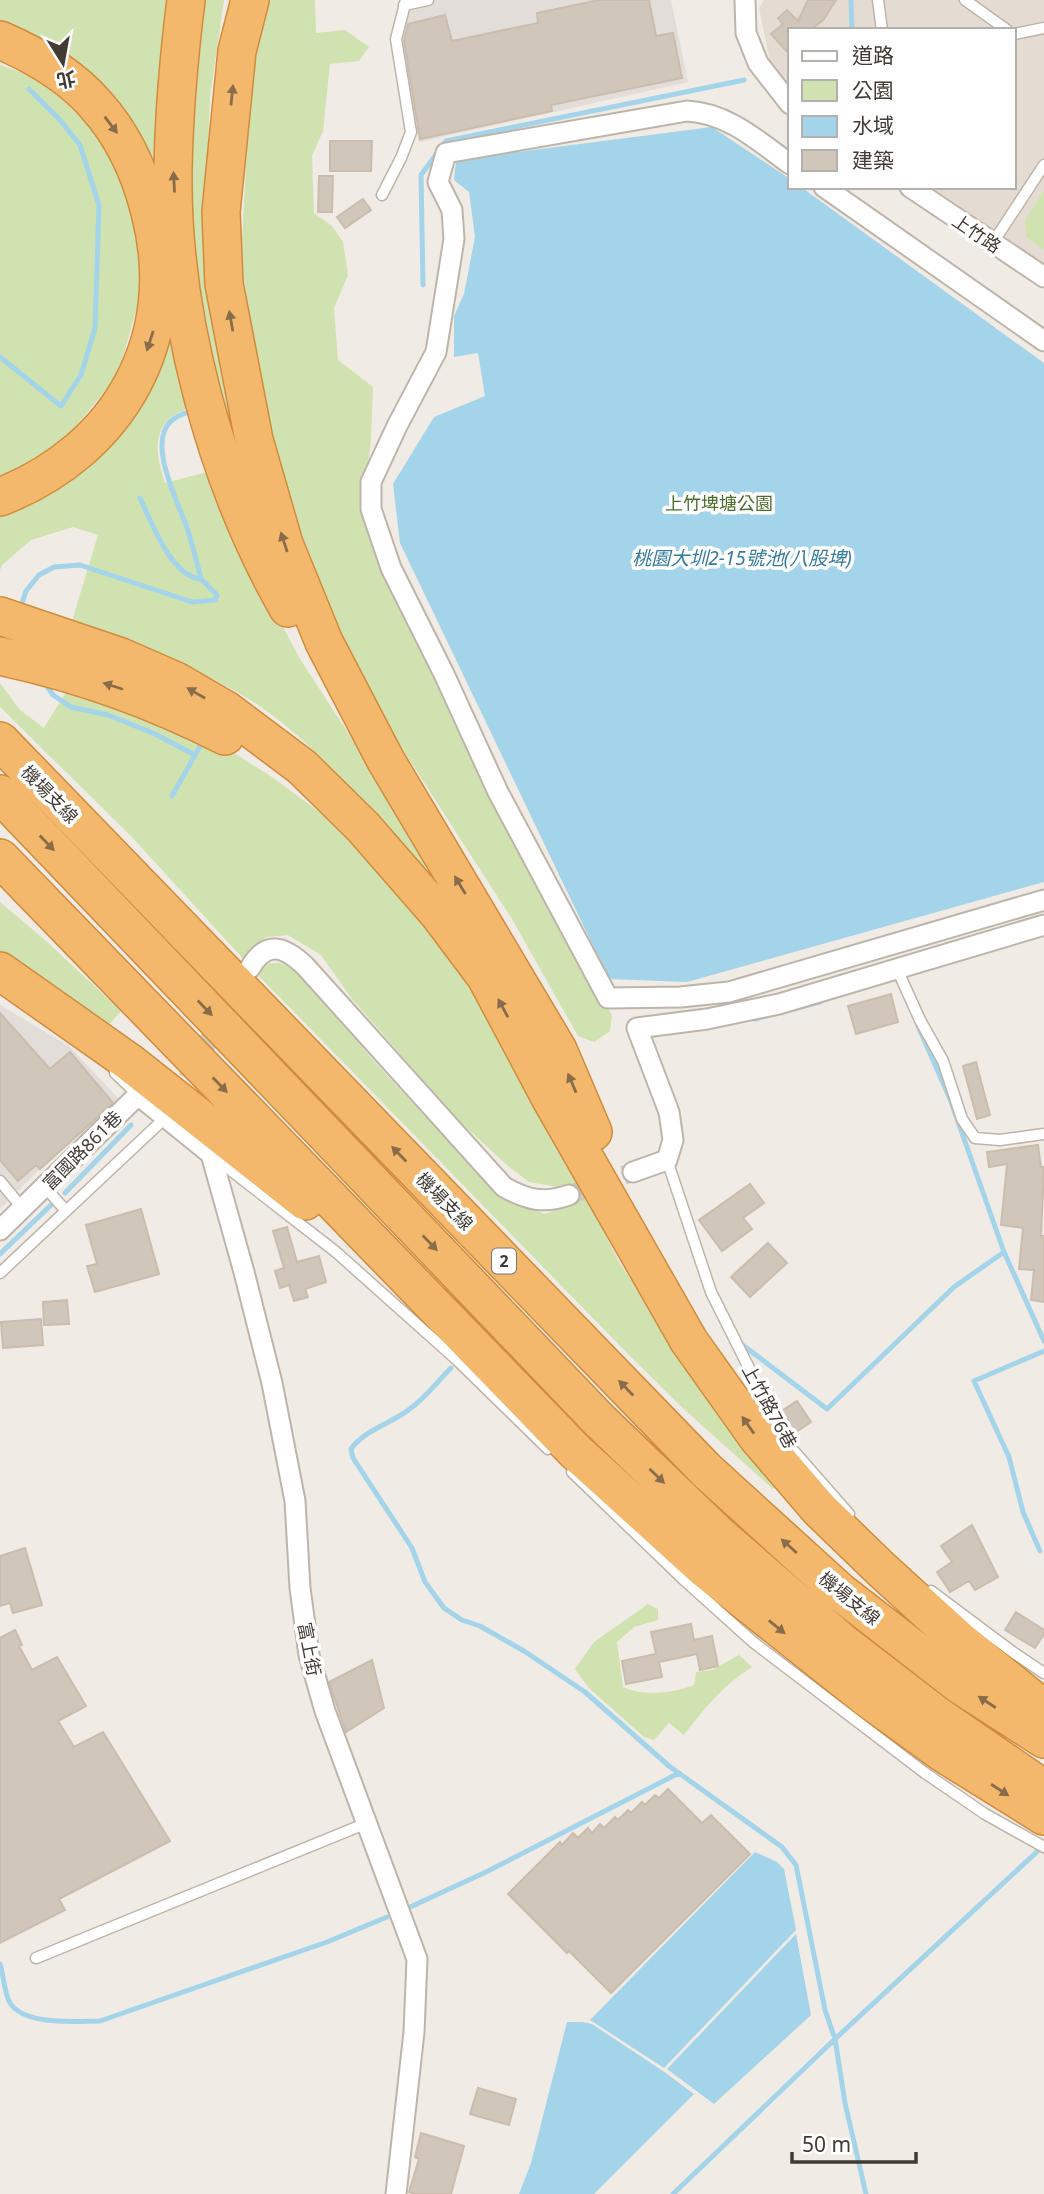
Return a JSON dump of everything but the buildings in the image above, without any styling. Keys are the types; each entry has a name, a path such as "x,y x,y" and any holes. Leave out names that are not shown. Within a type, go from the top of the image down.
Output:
{"highway":[{"path":"186,0 174,159 177,239 184,299 197,369 216,442 239,506 269,576 328,681 385,759"},
{"path":"250,0 237,51 221,212 224,284 254,440 284,544 324,642 385,759 558,1050 656,1281"},
{"path":"0,40 33,55 65,76 95,104 126,144 145,191 157,239 159,292 153,335 139,372 123,403 102,429 75,453 48,473 0,497"},
{"path":"0,616 57,652"},
{"path":"0,656 57,652 121,657 176,681 226,710 302,767 363,827 438,913 486,976 551,1099 689,1341 758,1438 819,1509 960,1642 1044,1709"},
{"name":"機場支線","path":"0,741 706,1470 839,1591 960,1685 1044,1739"},
{"name":"機場支線","path":"0,794 600,1421 720,1536 844,1644 935,1714 1044,1789"},
{"path":"0,858 576,1452 705,1569 866,1697 943,1753 1044,1816"},
{"path":"0,889 173,1036"},
{"path":"0,971 101,1053 220,1132 458,1331"}],"street":[{"path":"746,0 746,33 758,63 788,101"},
{"path":"788,163 734,125 708,112 687,111 446,153 438,182 452,209 454,239 436,352 371,482 372,509 391,568 444,674 498,792 608,999 680,997 729,992 1044,900"},
{"path":"827,189 1044,341"},
{"name":"上竹路","path":"913,189 1044,277"},
{"name":"上竹路76巷","path":"667,1160 673,1140 669,1112 637,1028 707,1019 779,1004 1044,925"},
{"path":"250,968 257,956 268,949 284,951 298,960 504,1187 538,1201 569,1195"},
{"path":"138,1095 211,1154"},
{"name":"富國路861巷","path":"0,1230 138,1095"},
{"name":"富上街","path":"211,1154 244,1272 277,1409 295,1501 300,1588 309,1656 325,1711 417,1959 414,2032 396,2194"},
{"path":"633,1172 667,1160"}],"lane":[{"path":"382,195 411,132 396,39 405,3 428,0"},
{"path":"878,0 882,28"},
{"path":"965,0 1004,28"},
{"path":"1016,34 1044,28"},
{"path":"992,244 1044,165"},
{"path":"897,969 920,1020 943,1061 962,1119 975,1138 1000,1140 1044,1134"},
{"path":"61,1028 101,1053 138,1095"},
{"path":"0,1273 165,1118"},
{"path":"211,1154 336,1252 457,1360 557,1457"},
{"name":"上竹路76巷","path":"667,1160 711,1292 786,1442 855,1520"},
{"path":"0,1181 23,1209"},
{"path":"45,1187 66,1211"},
{"path":"567,1467 753,1642 925,1773 985,1814 1044,1847"},
{"path":"920,1583 1044,1673"},
{"path":"36,1958 367,1823"}],"shaded area":[{"path":"403,0 671,0 688,82 419,142 400,54"},
{"path":"764,0 1044,0 1044,283 904,189 1016,189 1016,28 788,28 788,111 779,105 759,8"},
{"path":"0,1005 69,1046 121,1101 40,1169 0,1209"}],"green space":[{"path":"0,0 170,0 158,166 129,117 84,66 35,39 0,26"},
{"path":"203,0 224,0 210,96 204,263 219,354 240,445 232,457 198,300 192,220 193,87"},
{"path":"266,0 315,0 316,33 345,30 369,47 359,61 330,64 323,131 312,156 314,213 332,226 343,242 348,275 334,308 338,360 373,387 365,492 584,963 612,1016 610,1031 594,1042 578,1036 512,919 398,742 359,674 306,550 273,443 258,371 241,261 250,85"},
{"path":"0,65 43,80 97,133 133,204 143,285 118,375 67,437 10,479 0,481"},
{"path":"1044,191 1044,250 1026,237 1025,220"},
{"path":"167,310 195,406 181,411 163,426 158,441 158,458 165,483 215,470 259,582 300,659 432,862 419,870 342,779 276,718 231,688 209,677 72,621 98,535 73,527 31,540 2,565 0,570 0,511 67,480"},
{"path":"0,683 20,710 44,728 71,684 209,737 275,779 327,818 380,865 491,1011 618,1260 675,1349 779,1484 773,1489 686,1411 255,972 261,964 280,963 299,971 372,1059 500,1198 545,1214 577,1202 569,1189 529,1182 459,1121 352,999 321,955 288,935 267,937 252,948 253,957 247,963 131,836 0,707"},
{"path":"0,902 121,1011 109,1025 0,952"},
{"path":"648,1604 658,1609 658,1620 634,1627 617,1642 623,1687 649,1693 686,1688 694,1685 696,1672 712,1670 739,1655 752,1667 723,1689 684,1735 669,1723 654,1740 644,1737 589,1688 575,1669 594,1642"}],"water":[{"name":"桃園大圳2-15號池(八股埤)","path":"712,127 788,178 788,189 804,189 1044,363 1044,882 687,982 609,979 400,543 393,484 434,417 485,396 478,353 454,357 454,316 464,294 475,237 469,192 454,180 456,160"},
{"path":"755,1852 777,1862 784,1869 796,1930 664,2068 590,2020"},
{"path":"796,1934 811,2015 714,2104 667,2069"},
{"path":"567,2022 592,2024 694,2094 594,2194 519,2194 531,2163"}],"waterway":[{"path":"851,0 852,28"},
{"path":"423,285 421,175 446,141 744,80"},
{"path":"0,357 61,406 81,375 95,328 99,205 80,145 29,89"},
{"path":"140,498 171,559 190,576 201,579 188,531 167,476 162,446 164,433 170,422 194,410"},
{"path":"20,610 26,591 39,575 54,567 80,565 192,602 215,600 217,595 201,579"},
{"path":"44,682 53,695 71,707 108,715 155,734 195,755"},
{"path":"172,796 204,739"},
{"path":"755,1019 820,1002"},
{"path":"918,1026 950,1099 1004,1252 1044,1341"},
{"path":"65,1193 131,1125"},
{"path":"0,1254 51,1205"},
{"path":"744,1346 827,1409 954,1287 1004,1252"},
{"path":"1040,1551 1023,1512 1009,1457 974,1381 1044,1351"},
{"path":"451,1368 416,1404 363,1437 351,1449 353,1458 412,1548 425,1582 444,1608 524,1651 585,1692 669,1766 782,1847 796,1865 825,2010 835,2039 673,2194"},
{"path":"408,1908 486,1872 679,1773"},
{"path":"866,2194 845,2103 835,2039 1040,1849"},
{"path":"0,1964 10,2003 27,2016 52,2021 100,2021 327,1942 387,1917"}],"tunnel":[{"path":"173,1104 222,1017"},
{"path":"569,1195 633,1172"}],"park label":[{"name":"上竹埤塘公園","path":"719,503"}]}
